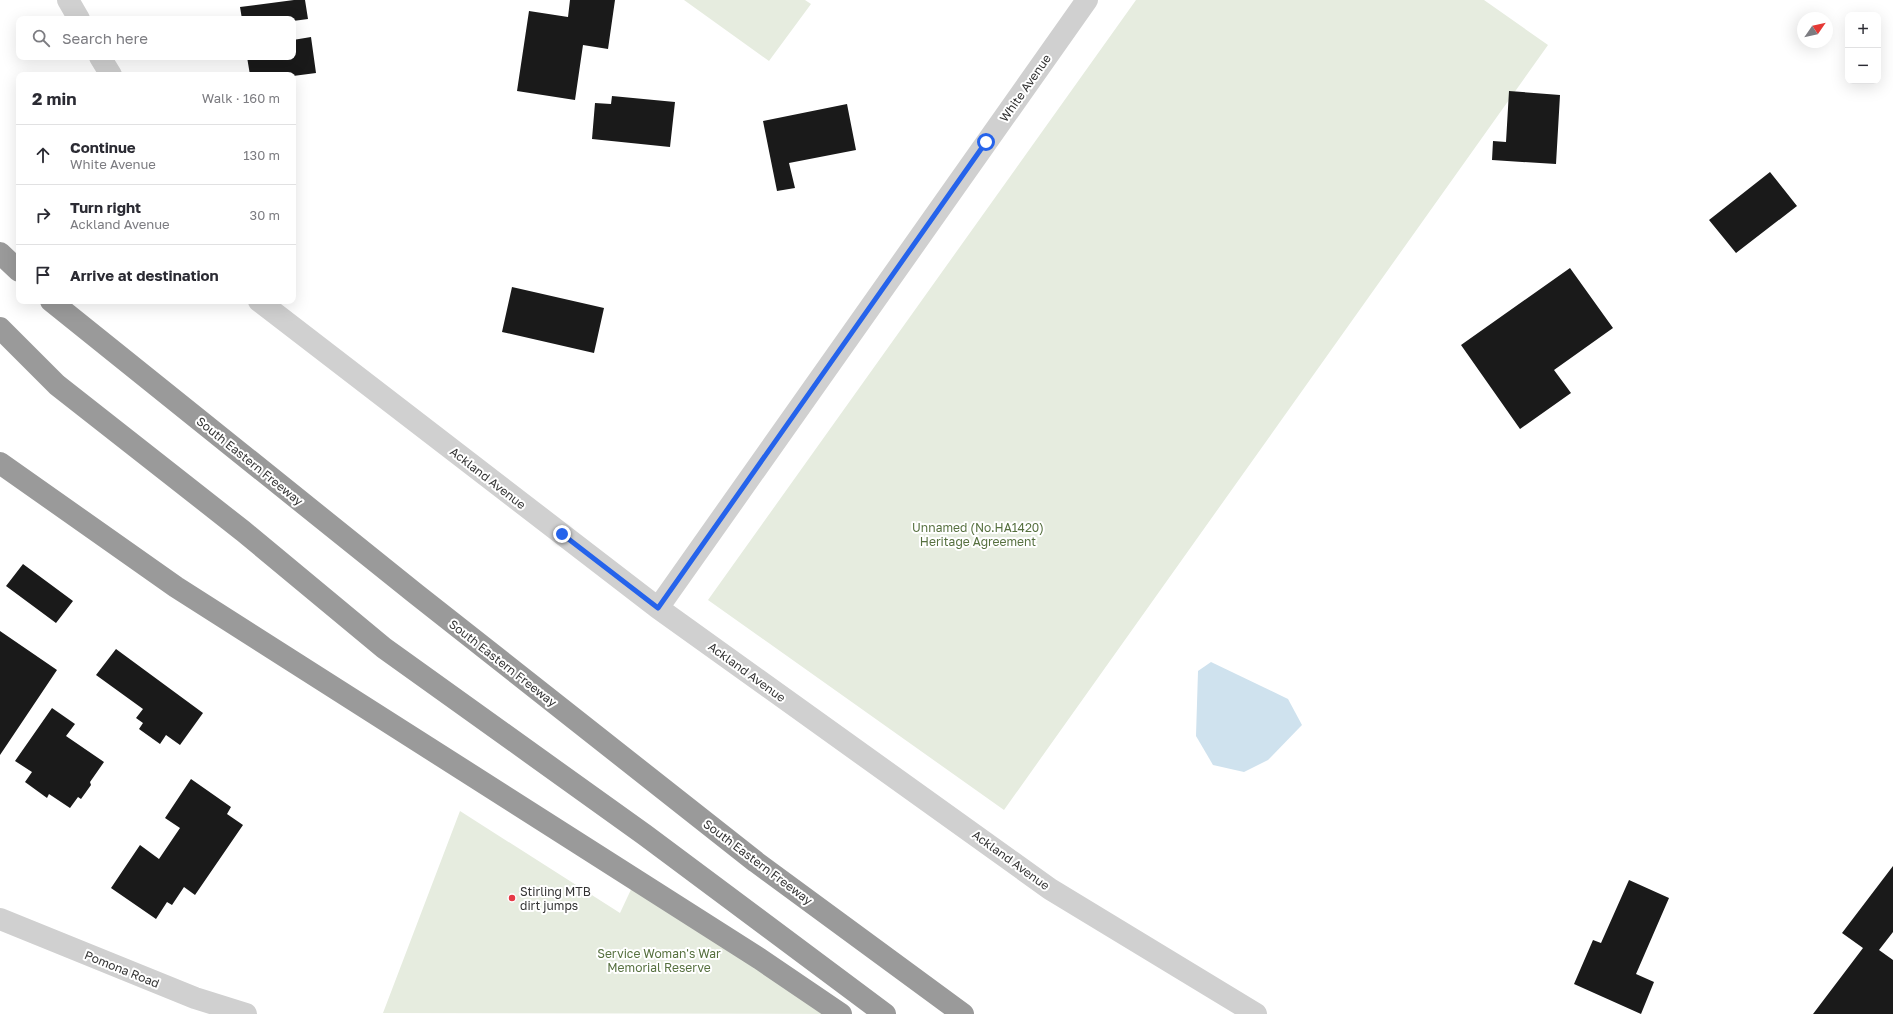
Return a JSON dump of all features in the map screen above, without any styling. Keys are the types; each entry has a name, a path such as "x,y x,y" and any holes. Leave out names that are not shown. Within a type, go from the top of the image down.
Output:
{"highway":[{"path":"0,253 16,268"},
{"name":"South Eastern Freeway","path":"55,304 416,594 750,857 963,1014"},
{"path":"0,328 58,385 243,531 384,648 645,835 885,1014"},
{"path":"0,463 176,587 760,959 841,1014"}],"street":[{"path":"68,0 77,16"},
{"name":"White Avenue","path":"658,608 1087,0"},
{"path":"102,60 109,72"},
{"name":"Ackland Avenue","path":"263,304 658,608 1050,889 1256,1014"},
{"name":"Pomona Road","path":"0,919 195,998 246,1014"}],"green space":[{"path":"684,0 805,0 811,4 769,61"},
{"name":"Unnamed (No.HA1420) Heritage Agreement","path":"1136,0 1484,0 1548,45 1004,810 708,600"},
{"name":"Stirling MTB dirt jumps","path":"460,811 620,913 635,881 841,1014 383,1013"}],"water":[{"path":"1211,662 1288,699 1302,725 1268,760 1244,772 1213,765 1196,736 1198,671"}],"building":[{"path":"305,0 308,19 296,21 296,16 242,16 240,7"},
{"path":"570,0 615,0 608,49 583,45 575,100 517,91 529,11 568,17"},
{"path":"311,37 316,73 296,76 296,72 250,72 248,60 296,60 296,40"},
{"path":"1509,91 1560,95 1556,164 1492,160 1493,141 1506,142"},
{"path":"612,96 675,102 670,147 592,139 595,103 611,104"},
{"path":"847,104 856,150 789,163 795,188 777,191 763,121"},
{"path":"1770,172 1797,206 1736,253 1709,220"},
{"path":"1570,268 1613,328 1554,370 1571,393 1520,429 1461,345"},
{"path":"512,287 604,308 594,353 502,332"},
{"path":"23,564 73,601 56,623 6,586"},
{"path":"0,631 57,670 0,755"},
{"path":"116,649 203,713 180,745 166,735 160,744 139,729 143,723 136,718 143,709 96,675"},
{"path":"52,708 75,724 66,736 104,762 90,782 91,785 81,799 78,797 70,808 49,794 47,798 25,782 32,772 15,761"},
{"path":"191,779 231,807 227,814 243,825 195,895 184,887 172,905 167,902 156,919 111,888 140,845 159,859 180,828 165,818"},
{"path":"1893,866 1893,932 1879,950 1893,960 1893,1014 1813,1014 1863,948 1842,933"},
{"path":"1629,880 1669,898 1636,974 1654,982 1641,1014 1574,984 1593,940 1601,943"}],"place":[{"name":"Stirling MTB dirt jumps","path":"512,898"}],"route":[{"path":"562,534 658,608 986,142"}],"park label":[{"name":"Service Woman's War Memorial Reserve","path":"659,960"}]}
